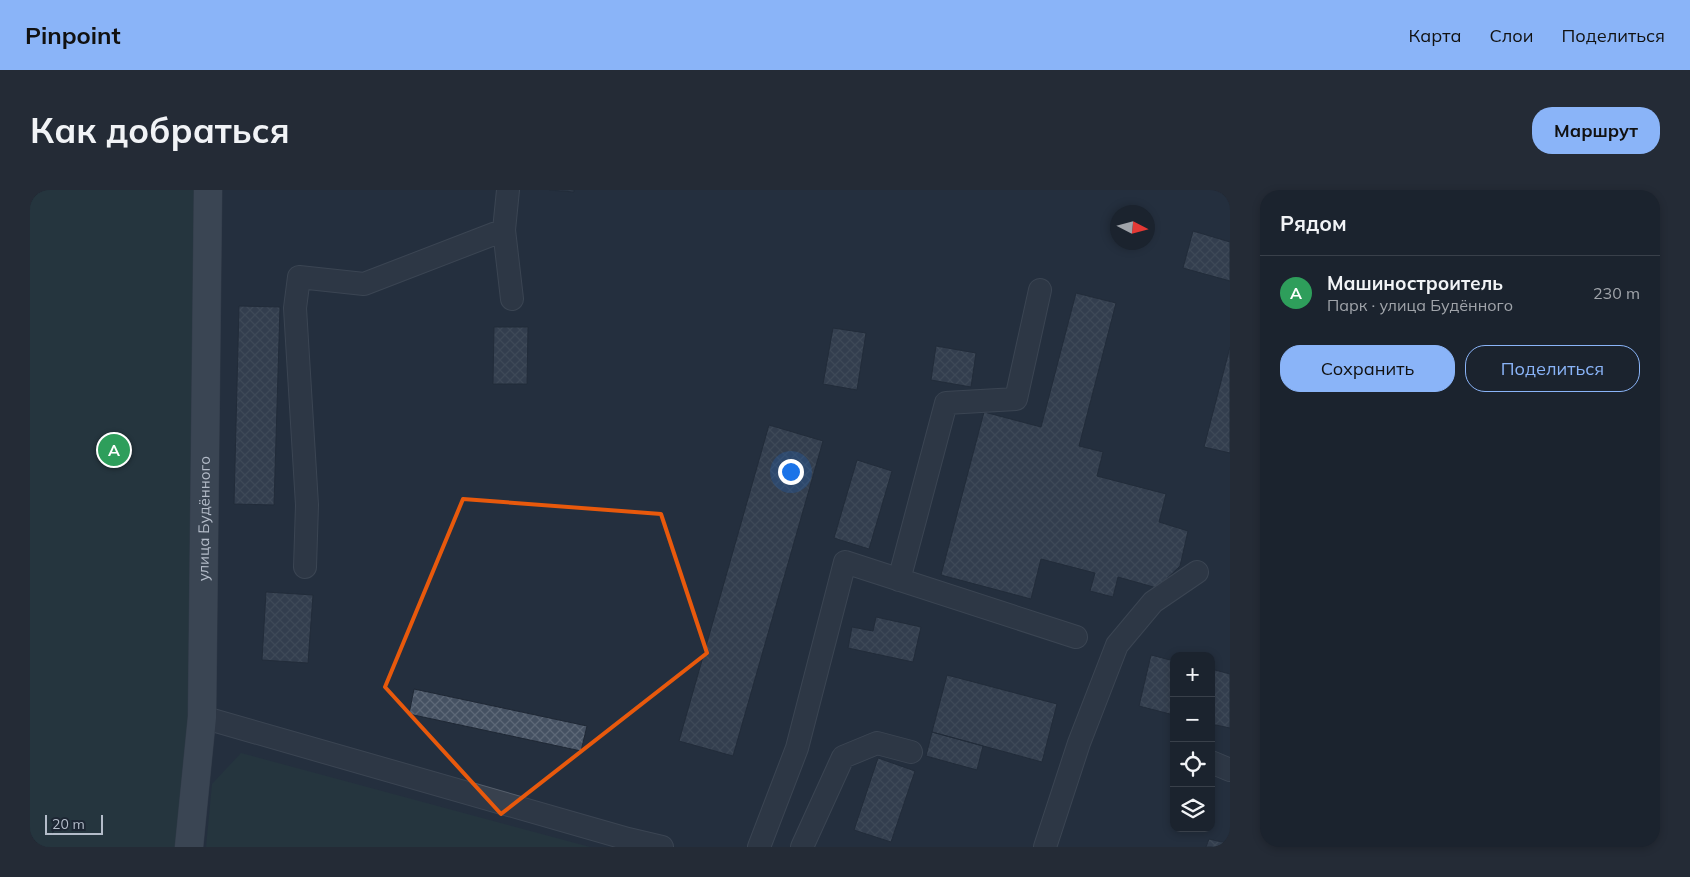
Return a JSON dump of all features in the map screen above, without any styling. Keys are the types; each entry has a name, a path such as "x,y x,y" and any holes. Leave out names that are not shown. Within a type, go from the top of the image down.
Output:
{"main road":[{"name":"улица Будённого","path":"189,847 202,718 208,190"}],"street":[{"path":"508,190 504,230 512,299"},
{"path":"305,567 307,504 295,308 299,277 364,284 504,230"},
{"path":"900,580 946,403 1016,399 1040,290"},
{"path":"759,847 797,748 845,562 1076,637"},
{"path":"1045,847 1079,743 1118,645 1153,602 1197,572"},
{"path":"202,718 662,847"},
{"path":"802,847 843,757 878,743 910,752"},
{"path":"1215,764 1230,770"}],"highlighted area":[{"path":"463,499 661,514 707,653 501,814 385,687"}],"green space":[{"path":"30,190 198,190 198,710 184,847 30,847"},
{"path":"241,753 590,847 206,847 212,784"}],"building":[{"path":"549,190 574,190 574,192"},
{"path":"1193,231 1230,242 1230,281 1183,268"},
{"path":"1076,293 1116,303 1079,446 1103,452 1097,476 1166,494 1159,522 1188,531 1180,566 1157,588 1118,577 1113,597 1090,591 1095,573 1041,559 1031,599 941,575 984,412 1041,427"},
{"path":"239,306 280,307 274,505 234,504"},
{"path":"494,327 528,327 527,384 493,384"},
{"path":"833,328 866,333 857,390 823,384"},
{"path":"936,346 976,353 971,387 931,380"},
{"path":"1230,347 1230,453 1204,447"},
{"path":"769,425 823,441 733,756 679,741"},
{"path":"857,460 892,471 869,549 834,538"},
{"path":"266,592 313,595 308,663 262,660"},
{"path":"876,617 921,627 913,662 848,648 852,627 873,631"},
{"path":"1151,655 1170,660 1170,714 1139,706"},
{"path":"1215,670 1230,674 1230,728 1215,725"},
{"path":"947,675 1057,704 1042,762 932,732"},
{"path":"414,689 587,726 581,751 409,714"},
{"path":"932,732 983,746 977,770 926,756"},
{"path":"878,758 915,771 891,842 854,830"},
{"path":"1209,839 1230,844 1230,847 1206,847"}],"place":[{"name":"Машиностроитель","path":"114,450"}]}
